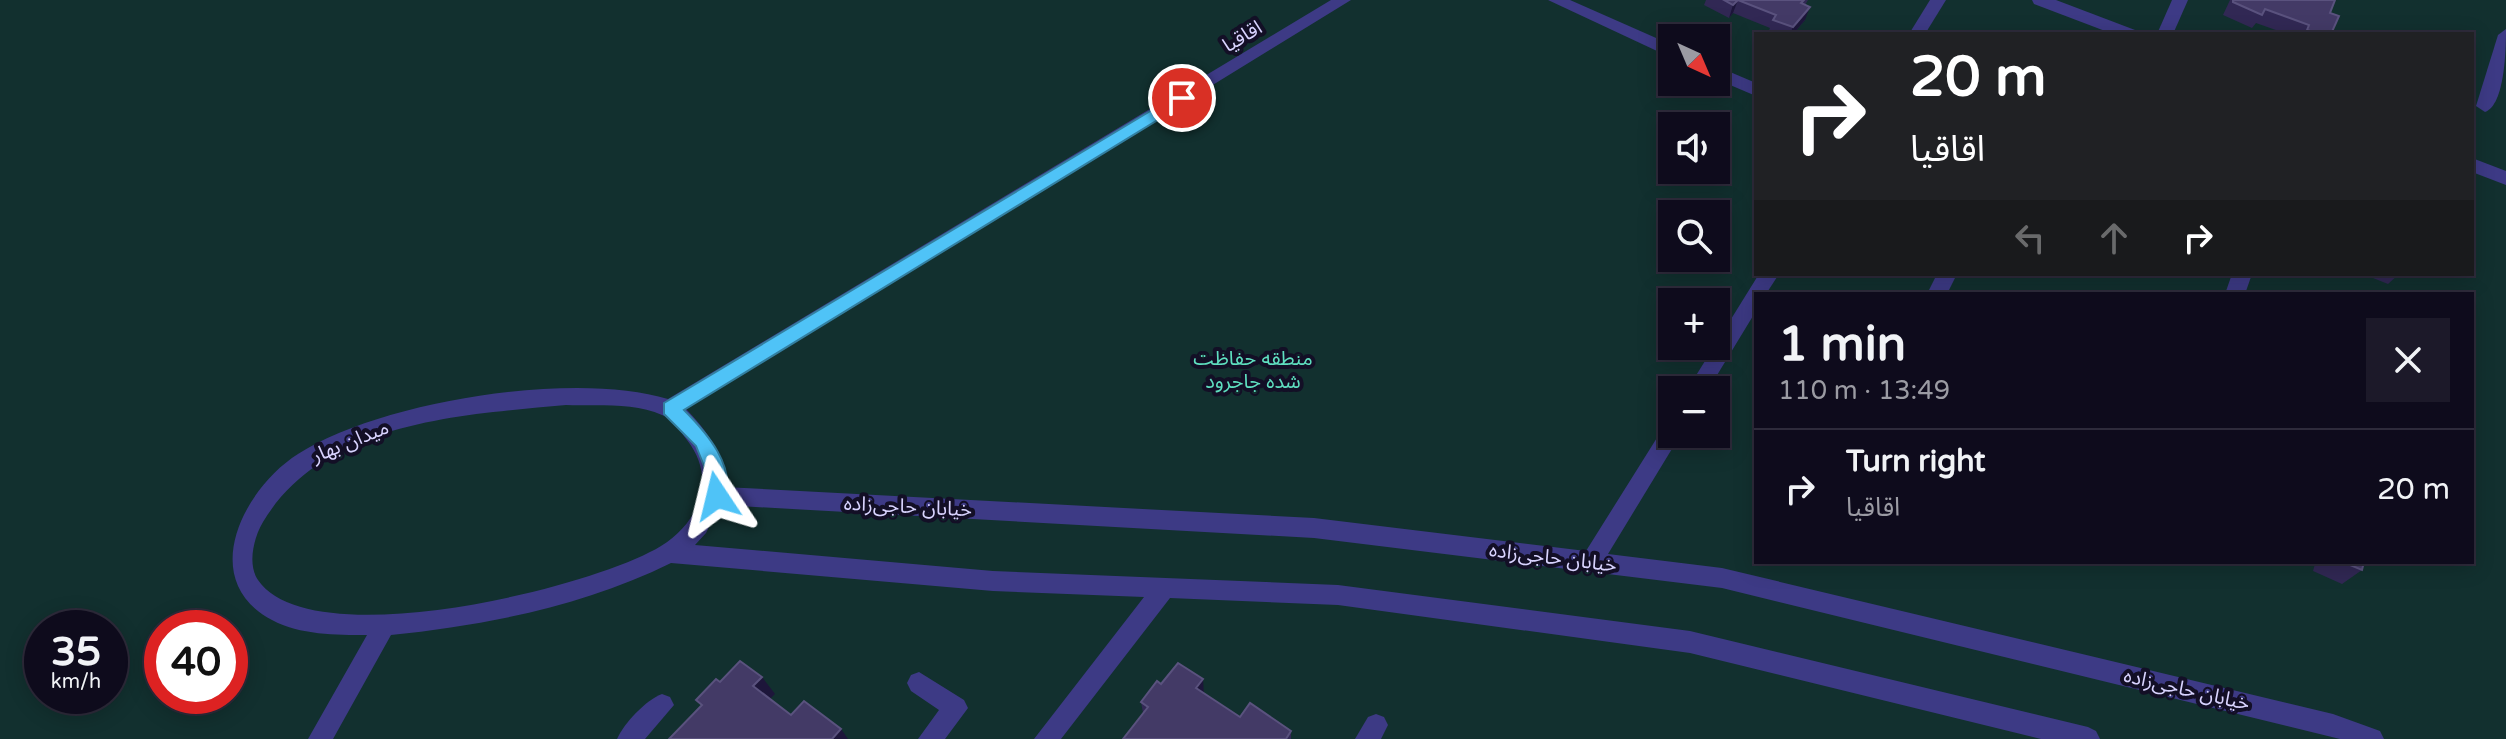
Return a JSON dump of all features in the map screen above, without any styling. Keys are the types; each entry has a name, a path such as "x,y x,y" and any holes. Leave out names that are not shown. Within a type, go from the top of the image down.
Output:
{"street":[{"name":"اقاقیا","path":"671,408 1343,0"},
{"path":"1556,0 1578,4 1658,45"},
{"path":"1918,32 1938,0"},
{"path":"2040,0 2124,32"},
{"path":"2166,32 2180,0"},
{"path":"2072,32 2081,15"},
{"path":"2485,106 2506,35"},
{"path":"1730,78 1754,89"},
{"path":"2474,166 2506,178"},
{"path":"1706,376 1754,297"},
{"name":"میدان بهار","path":"671,408 624,399 566,397 437,412 378,427 306,458 273,484 257,508 241,559 250,589 269,607 306,619 383,628 476,616 531,604 623,574 669,553 696,526 717,496"},
{"path":"671,408 703,441 714,466 717,496"},
{"path":"1591,562 1661,448"},
{"name":"خیابان حاجی‌زاده","path":"717,496 1314,528 1722,578 2333,725 2372,739"},
{"path":"669,553 993,581 1338,595 1690,642 2088,739"},
{"path":"1046,739 1166,586"},
{"path":"320,739 383,628"},
{"path":"919,683 956,708 930,739"},
{"path":"629,739 662,705"}],"green space":[{"name":"منطقه حفاظت شده جاجرود","path":"0,0 2506,0 2506,739 0,739"}],"building":[{"path":"1738,0 1804,0 1801,3 1810,7 1793,27 1773,20 1776,15"},
{"path":"2335,0 2330,13 2339,16 2332,32 2314,32 2307,30 2309,25 2265,9 2262,15 2233,2"},
{"path":"2348,564 2364,564 2362,570"},
{"path":"740,661 762,677 753,686 791,715 804,701 841,729 832,739 669,739 702,705 696,700 716,679 720,682"},
{"path":"1178,663 1203,679 1196,688 1240,717 1250,703 1291,731 1286,739 1123,739 1148,707 1141,702 1157,681 1161,684"}],"route":[{"path":"717,496 714,466 703,441 671,408 1182,98"}]}
